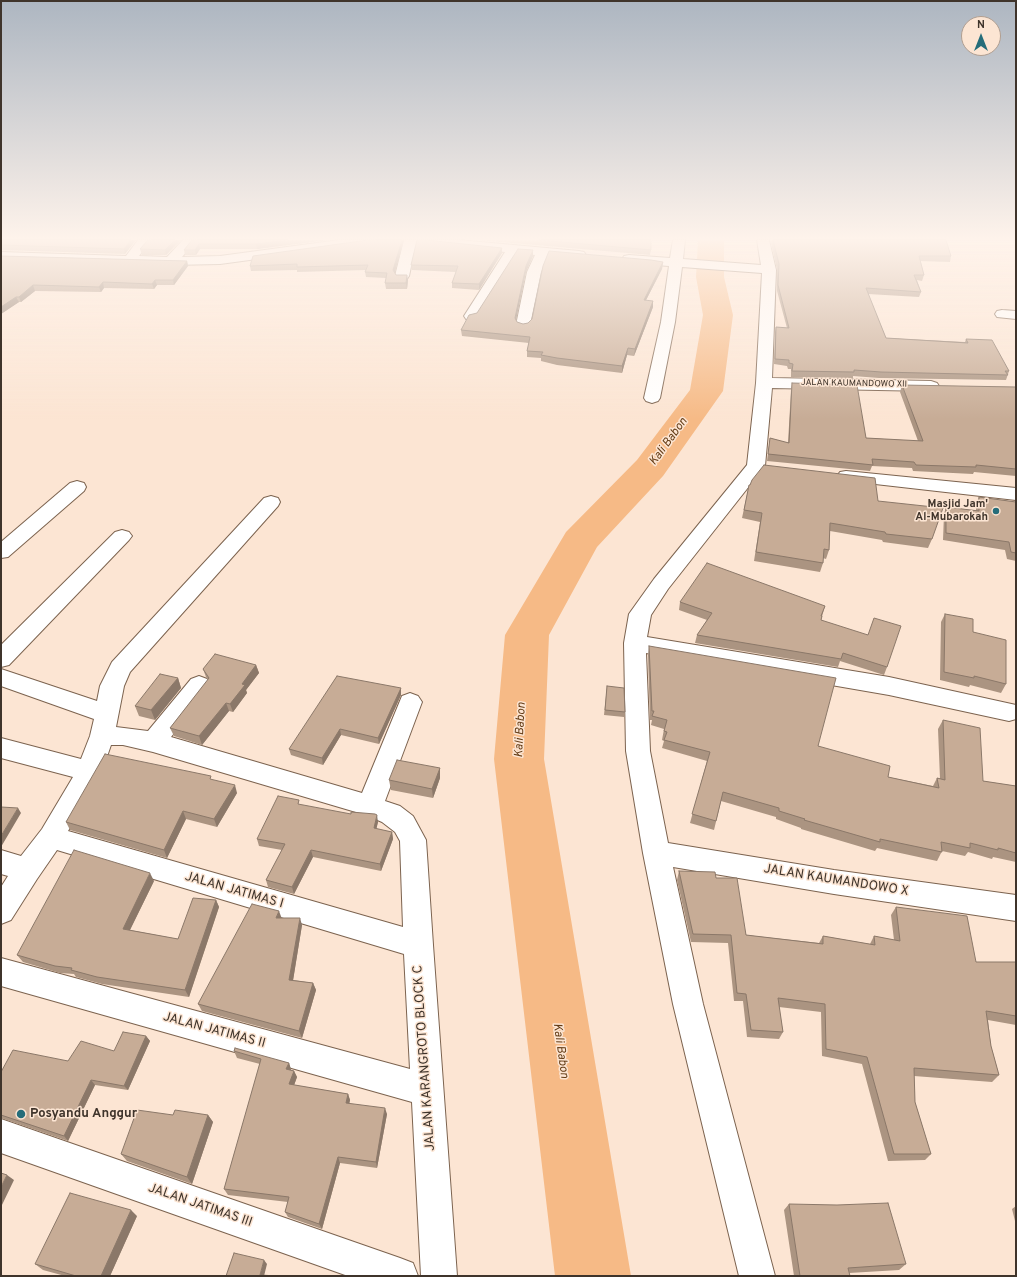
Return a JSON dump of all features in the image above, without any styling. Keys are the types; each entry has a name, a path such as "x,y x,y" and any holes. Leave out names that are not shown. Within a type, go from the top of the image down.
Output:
{"street":[{"path":"471,316 481,300"},
{"path":"523,325 528,300"},
{"path":"652,398 668,322 671,300"},
{"path":"757,1276 688,1004 656,853 638,751 635,643 640,614 662,584 764,467 766,300"},
{"name":"JALAN KAUMANDOWO XII","path":"764,383 948,386"},
{"path":"827,474 1016,494"},
{"path":"1,552 77,487"},
{"path":"1,911 27,870 51,837 89,771 105,725 112,686 120,668 271,502"},
{"path":"1,659 122,536"},
{"path":"635,643 889,686 1009,712"},
{"path":"1,677 105,725 123,736 153,742 370,806 410,702"},
{"path":"153,742 198,685"},
{"path":"1,748 89,771"},
{"name":"JALAN KARANGROTO BLOCK C","path":"370,806 391,814 404,824 413,840 418,945 439,1276"},
{"name":"JALAN JATIMAS I","path":"51,837 418,945"},
{"name":"JALAN KAUMANDOWO X","path":"656,853 834,882 1016,908"},
{"path":"1,862 27,870"},
{"name":"JALAN JATIMAS II","path":"1,972 428,1090"},
{"name":"JALAN JATIMAS III","path":"1,1136 400,1276"}],"building":[{"path":"1,300 12,300 1,307"},
{"path":"486,300 519,300 515,318 517,322 523,324 528,323 532,319 536,300 644,300 653,301 635,349 628,348 622,366 557,358 541,355 543,352 527,351 530,337 461,330 469,315 477,313"},
{"path":"782,300 871,300 886,338 968,343 966,339 992,340 1009,371 1005,371 1008,375 854,370 854,372 792,371 793,364 789,363 789,360 775,359 776,327 789,328"},
{"path":"792,383 857,385 866,438 923,441 902,385 1016,387 1016,469 976,465 976,467 916,465 914,462 872,459 873,465 768,454 770,438 789,443"},
{"path":"764,465 875,478 878,501 943,508 932,539 886,534 885,532 830,523 829,550 824,549 823,563 756,552 762,513 744,510 749,485"},
{"path":"979,497 1016,502 1016,553 1011,552 1009,542 946,533 946,507 979,511"},
{"path":"707,563 825,606 821,620 868,635 874,618 901,626 887,667 843,653 841,659 697,635 712,613 680,602"},
{"path":"945,614 973,619 973,632 1006,640 1006,684 974,676 974,678 944,672"},
{"path":"649,646 836,678 818,746 890,766 888,777 939,788 937,778 945,780 943,720 980,728 983,781 1016,786 1016,853 970,843 970,848 941,842 942,852 880,839 880,842 804,820 805,819 779,811 779,808 723,792 716,821 692,814 710,752 664,740 667,732 664,731 667,720 652,716 654,711 652,711"},
{"path":"215,654 256,665 242,684 245,685 230,704 226,703 199,736 170,728 209,678 203,669"},
{"path":"160,674 178,678 151,710 135,706"},
{"path":"337,676 401,688 378,738 340,729 322,758 289,749"},
{"path":"607,686 624,688 625,712 605,710"},
{"path":"105,754 211,776 210,779 235,785 214,819 183,811 164,850 66,822"},
{"path":"397,760 440,768 432,789 389,780"},
{"path":"278,796 299,800 298,804 351,814 351,812 377,815 374,828 392,832 380,864 311,850 292,887 266,880 285,844 257,839"},
{"path":"1,807 18,808 1,836"},
{"path":"74,850 150,873 123,929 178,939 193,898 216,900 185,990 97,977 71,970 72,968 55,966 17,955"},
{"path":"679,871 715,872 716,878 737,878 746,935 823,944 823,936 875,945 874,936 900,941 896,907 967,916 976,962 1016,962 1016,1016 986,1011 991,1046 999,1075 914,1068 915,1102 931,1154 894,1154 867,1057 826,1049 825,1004 778,998 783,1032 751,1030 746,994 737,993 731,935 693,934"},
{"path":"252,904 279,911 276,918 300,918 289,980 313,983 299,1031 198,1004"},
{"path":"123,1032 146,1036 124,1086 91,1080 64,1136 1,1115 1,1072 13,1050 68,1061 81,1041 114,1051"},
{"path":"235,1048 289,1063 286,1069 294,1071 289,1084 348,1094 346,1103 385,1108 376,1162 338,1157 319,1224 285,1212 289,1197 224,1189 261,1059 234,1051"},
{"path":"137,1110 173,1115 175,1110 208,1115 187,1177 121,1154"},
{"path":"1,1173 7,1175 1,1187"},
{"path":"70,1193 131,1210 101,1276 76,1276 35,1264"},
{"path":"888,1203 906,1264 848,1268 850,1276 800,1276 789,1204 837,1205"},
{"path":"234,1253 264,1260 260,1275 277,1276 226,1276"}],"waterway":[{"name":"Kali Babon","path":"593,1276 519,759 527,635 580,541 650,468 706,391 718,315 715,300"}],"place":[{"name":"Masjid Jam' Al-Mubarokah","path":"996,511"},
{"name":"Posyandu Anggur","path":"21,1114"}]}
